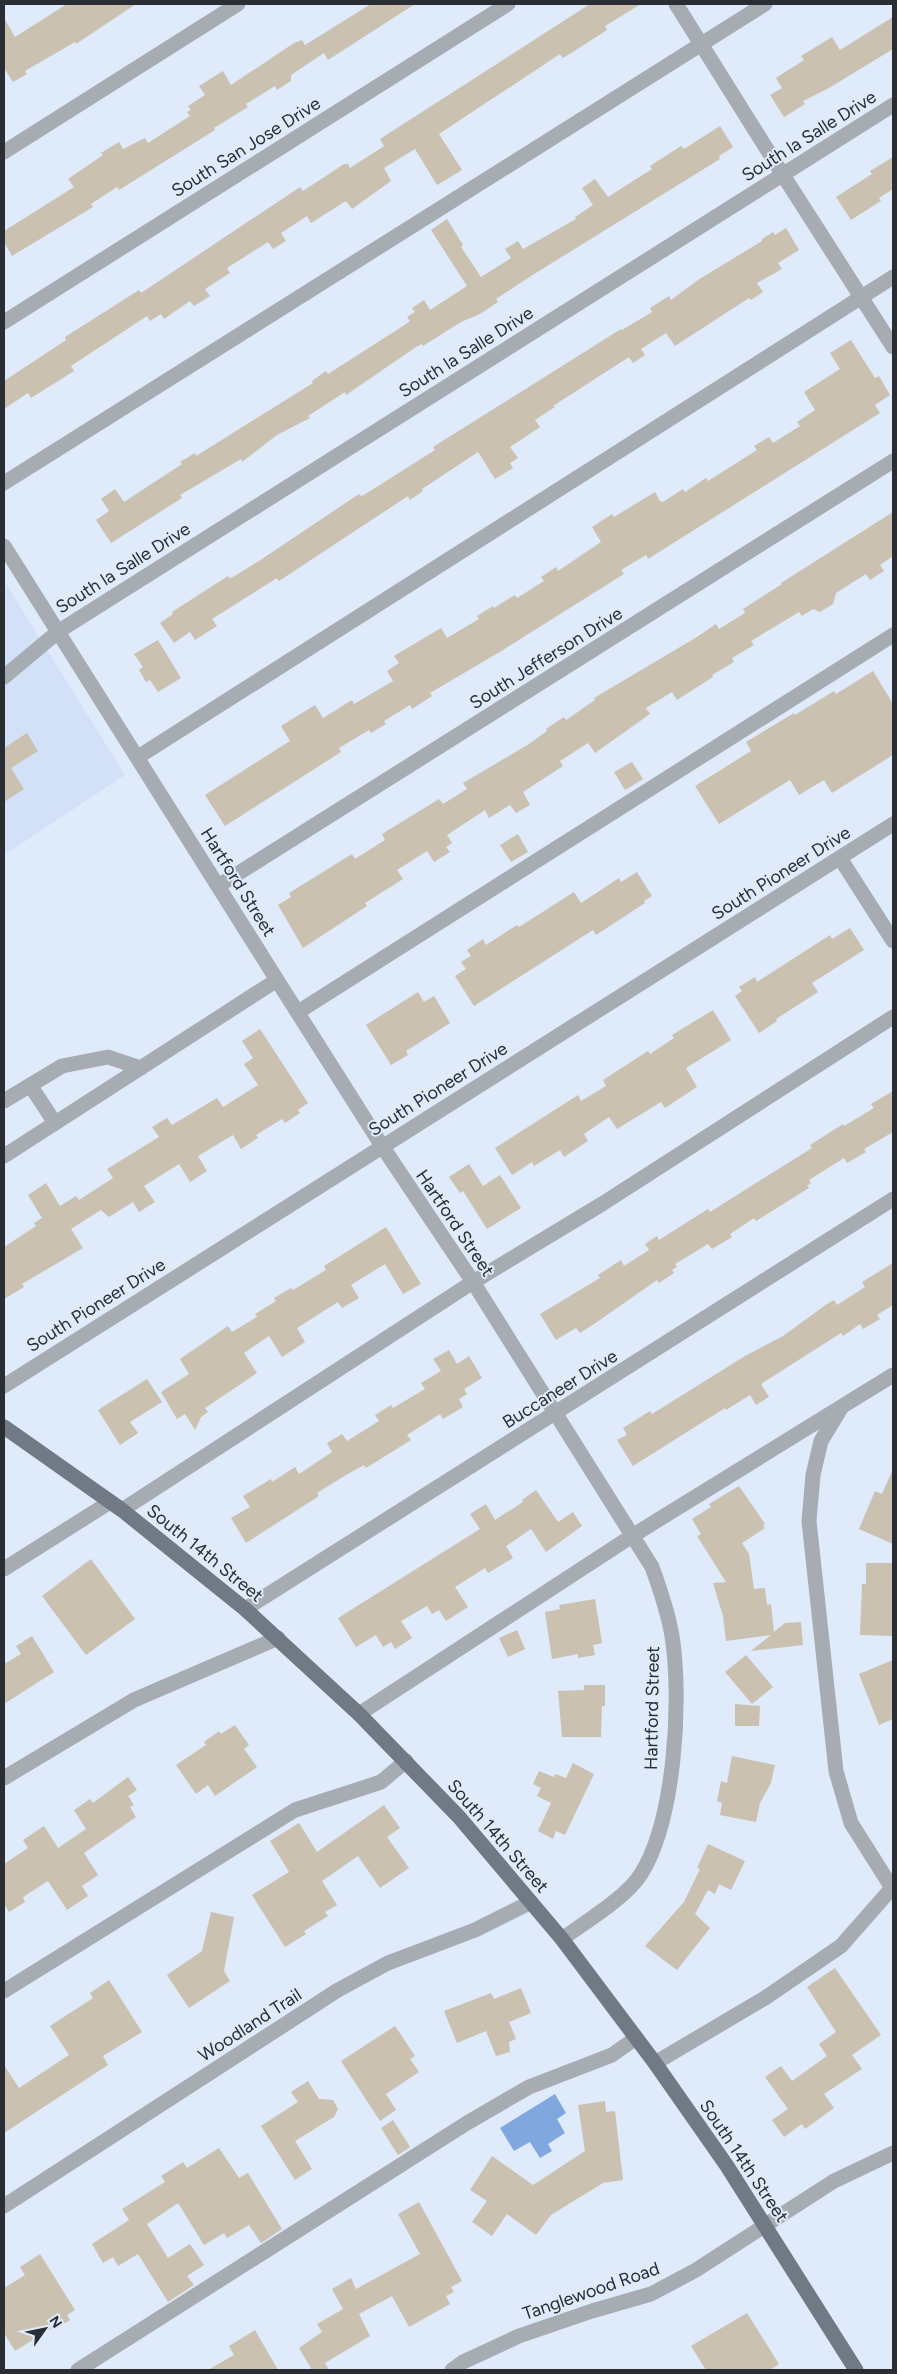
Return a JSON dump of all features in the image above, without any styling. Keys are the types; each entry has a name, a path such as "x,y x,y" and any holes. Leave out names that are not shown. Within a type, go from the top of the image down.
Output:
{"main road":[{"name":"South 14th Street","path":"4,1427 116,1506 246,1609 359,1714 459,1817 562,1939 655,2063 765,2225 856,2370"}],"street":[{"path":"4,152 238,4"},
{"name":"South San Jose Drive","path":"4,322 508,4"},
{"path":"676,4 782,175 893,346"},
{"path":"4,483 765,4"},
{"name":"South la Salle Drive","path":"4,677 59,631 893,105"},
{"path":"138,757 893,278"},
{"name":"South Jefferson Drive","path":"218,886 893,461"},
{"name":"Hartford Street","path":"4,546 382,1146 472,1282 652,1567 663,1597 672,1636 675,1665 675,1722 668,1791 656,1843 640,1876 608,1907 562,1939"},
{"path":"298,1012 893,635"},
{"name":"South Pioneer Drive","path":"4,1386 893,824"},
{"path":"840,858 893,941"},
{"path":"4,1156 277,980"},
{"path":"4,1569 116,1506 472,1282 611,1198 893,1017"},
{"path":"4,1101 62,1066 108,1056 141,1068"},
{"path":"30,1085 56,1123"},
{"name":"Buccaneer Drive","path":"246,1609 893,1199"},
{"path":"359,1714 632,1536 893,1375"},
{"path":"655,2063 765,1998 842,1946 892,1888 851,1823 836,1771 809,1522 813,1475 821,1441 841,1408"},
{"path":"4,1778 134,1700 278,1638"},
{"path":"4,1991 295,1810 381,1782 406,1761"},
{"name":"Woodland Trail","path":"4,2206 338,1990 388,1963 476,1930 531,1902"},
{"path":"78,2370 475,2119 529,2087 612,2055 636,2038"},
{"name":"Tanglewood Road","path":"452,2370 463,2362 519,2336 592,2311 652,2294 696,2270 834,2181 893,2154"}],"shaded area":[{"path":"4,581 125,775 4,855"}],"water":[{"path":"555,2094 566,2113 557,2119 565,2133 548,2144 552,2151 540,2158 530,2142 514,2151 500,2128"}],"building":[{"path":"67,4 136,4 76,44 75,42 25,71 27,74 13,82 4,68 4,18 15,37"},
{"path":"371,4 415,4 328,60 324,53 291,75 291,81 277,90 275,86 246,104 248,107 214,128 215,130 119,190 117,187 91,204 93,207 12,256 4,242 4,231 74,187 68,179 103,155 101,153 119,142 123,149 145,138 148,143 190,116 187,112 191,110 188,106 205,95 199,86 223,71 231,85 294,43 302,40 305,45"},
{"path":"590,4 641,4 605,26 607,30 576,50 563,58 560,54 439,134 462,170 437,185 415,149 384,168 391,181 352,209 346,201 311,223 307,216 281,233 286,241 273,249 268,242 227,268 230,273 205,289 210,296 194,306 190,301 164,319 161,314 150,321 147,316 71,366 74,371 31,398 28,393 4,409 4,381 66,340 65,337 139,290 141,293 300,187 303,191 344,164 348,164 350,168 384,146 380,139"},
{"path":"893,17 893,49 829,88 803,101 805,104 784,117 770,95 782,88 776,78 804,60 801,56 832,37 840,50"},
{"path":"720,126 733,147 719,156 720,159 531,276 496,299 498,302 480,314 461,322 423,346 422,344 416,347 346,395 345,392 308,416 310,418 277,435 242,462 241,459 180,495 182,498 111,543 96,520 109,511 101,499 115,489 124,502 182,464 180,462 195,453 196,456 313,383 312,381 326,371 328,374 403,326 410,321 407,317 415,312 412,308 424,300 430,310 467,286 431,230 447,219 463,245 461,247 481,277 511,258 505,249 518,241 523,249 576,219 575,217 593,205 582,188 595,179 608,197 652,169 650,166 681,146 684,149"},
{"path":"893,157 893,189 879,198 881,201 851,220 836,197 872,174 870,171"},
{"path":"786,228 799,250 778,263 782,269 757,283 763,292 751,300 749,298 675,346 666,333 641,349 645,355 633,363 629,357 553,406 555,407 535,420 540,427 510,447 518,458 510,463 513,468 495,479 478,452 422,489 423,491 410,500 408,496 279,581 277,578 212,619 217,626 195,640 190,632 174,643 160,623 173,614 172,612 228,576 230,578 233,577 259,561 359,494 361,496 364,495 435,450 433,447 621,329 652,312 650,308 669,296 671,300 698,280 762,241 762,239 773,232 775,235"},
{"path":"851,340 875,378 879,376 890,395 875,405 880,413 648,559 646,555 621,570 624,574 503,650 430,693 432,696 412,709 410,705 384,721 386,724 371,733 369,730 339,748 341,752 225,826 205,795 290,741 281,726 315,705 323,718 352,700 354,704 393,681 387,671 399,663 394,656 441,628 447,638 479,619 477,616 493,606 494,608 515,595 517,598 544,581 541,577 556,567 558,571 601,542 592,527 612,514 614,517 655,492 660,501 663,502 683,489 685,492 706,478 708,481 757,450 754,446 769,437 773,443 800,426 797,422 815,410 804,392 840,369 830,353"},
{"path":"893,512 893,556 880,565 884,571 870,580 866,574 836,593 833,604 820,612 813,609 802,616 799,612 751,641 754,645 732,658 734,662 677,700 672,692 646,708 650,714 595,753 588,743 560,761 563,766 523,792 530,805 516,813 510,805 489,818 485,810 447,835 452,843 446,847 450,852 434,862 427,851 397,870 403,879 365,903 367,906 303,948 278,905 291,897 289,893 352,854 355,859 385,840 382,834 439,799 443,804 467,789 463,783 529,744 564,717 566,720 595,700 594,698 716,624 719,629 745,613 743,609 781,583"},
{"path":"158,640 181,678 158,692 150,680 146,682 139,670 143,667 134,654"},
{"path":"873,671 893,704 893,755 832,793 824,780 799,795 790,780 719,824 695,786 751,751 746,742 834,691 836,694"},
{"path":"27,733 38,751 11,768 24,789 4,802 4,748"},
{"path":"632,762 643,779 625,790 614,772"},
{"path":"518,834 528,852 511,862 500,845"},
{"path":"637,872 652,896 644,901 645,903 596,935 593,930 474,1006 455,976 466,969 461,962 471,956 467,950 483,939 486,945 517,925 519,927 574,892 581,903 619,878 621,882"},
{"path":"850,928 864,950 812,983 818,992 776,1019 777,1021 759,1033 735,996 742,991 739,987 755,977 757,982 830,935 832,939"},
{"path":"418,992 424,1002 434,996 450,1023 406,1051 408,1055 391,1065 366,1025"},
{"path":"713,1010 731,1040 686,1068 697,1087 665,1108 661,1102 617,1129 609,1117 584,1134 588,1141 564,1157 560,1150 534,1166 532,1162 512,1175 495,1148 578,1095 581,1101 606,1086 603,1080 648,1051 650,1054 674,1038 672,1035"},
{"path":"260,1029 308,1103 298,1110 300,1113 285,1123 282,1119 256,1135 258,1138 241,1149 233,1135 198,1156 207,1171 190,1182 179,1164 144,1186 155,1202 139,1212 133,1202 109,1217 101,1210 71,1229 83,1248 22,1284 24,1287 4,1299 4,1247 36,1226 34,1223 42,1218 28,1195 46,1183 60,1206 76,1196 79,1200 113,1178 107,1169 159,1137 152,1127 167,1118 172,1125 217,1098 223,1107 258,1085 244,1064 253,1058 242,1041"},
{"path":"893,1091 893,1132 864,1149 866,1152 847,1163 844,1158 809,1180 811,1183 807,1186 809,1188 756,1221 754,1218 730,1234 732,1237 712,1249 708,1244 675,1264 677,1267 672,1270 674,1273 659,1283 657,1280 580,1333 576,1328 556,1340 540,1314 600,1278 598,1275 621,1260 624,1266 649,1250 645,1244 657,1236 659,1240 708,1209 710,1212 812,1148 810,1145 843,1124 844,1126 874,1108 871,1104"},
{"path":"469,1164 483,1186 500,1175 521,1208 487,1229 463,1191 460,1193 449,1177"},
{"path":"386,1227 421,1284 403,1294 385,1264 351,1285 359,1298 342,1308 338,1302 297,1328 305,1342 282,1357 269,1336 244,1353 257,1373 205,1408 208,1412 201,1417 195,1430 185,1414 177,1419 161,1392 189,1374 180,1359 228,1326 232,1332 257,1317 255,1314 276,1301 274,1298 291,1288 293,1290 326,1270 324,1266"},
{"path":"893,1263 893,1305 877,1315 880,1319 863,1329 860,1324 843,1336 841,1333 761,1384 769,1397 756,1405 750,1395 726,1410 725,1408 633,1466 617,1440 627,1435 623,1428 650,1411 652,1414 745,1356 783,1336 827,1304 834,1300 837,1305 865,1287 862,1282"},
{"path":"449,1350 457,1364 469,1356 482,1378 464,1389 467,1394 459,1399 463,1407 443,1419 440,1414 407,1435 411,1440 366,1468 364,1465 317,1493 319,1496 246,1543 231,1518 250,1507 243,1496 271,1479 272,1482 295,1467 299,1474 332,1452 327,1443 342,1434 347,1441 379,1421 375,1415 391,1405 393,1408 425,1389 421,1383 441,1371 433,1359"},
{"path":"147,1379 162,1402 130,1422 138,1433 120,1445 98,1410"},
{"path":"893,1469 893,1544 859,1529 875,1491 882,1494"},
{"path":"739,1486 765,1524 763,1525 765,1528 742,1543 749,1554 754,1589 765,1588 767,1605 771,1604 774,1632 785,1623 801,1622 803,1645 751,1651 771,1635 726,1641 723,1616 713,1583 726,1582 697,1536 701,1534 692,1519 711,1507 709,1504"},
{"path":"536,1490 558,1522 573,1512 582,1526 546,1552 531,1529 506,1546 513,1558 488,1573 485,1568 455,1587 468,1607 446,1621 439,1610 432,1614 427,1606 401,1621 412,1638 395,1649 391,1642 383,1647 376,1635 356,1647 338,1618 480,1529 470,1514 486,1504 495,1520 523,1502 522,1500"},
{"path":"91,1559 135,1619 86,1655 42,1596"},
{"path":"866,1563 893,1563 893,1636 860,1635 862,1584 866,1584"},
{"path":"595,1599 602,1643 593,1645 595,1655 578,1658 578,1654 552,1659 545,1612 560,1609 559,1605"},
{"path":"517,1630 525,1649 508,1657 499,1638"},
{"path":"32,1636 54,1672 4,1704 4,1664 21,1654 16,1646"},
{"path":"746,1655 773,1687 752,1704 725,1672"},
{"path":"893,1660 893,1719 879,1725 859,1674"},
{"path":"584,1685 605,1685 605,1706 602,1706 601,1737 562,1737 558,1691 584,1690"},
{"path":"735,1704 760,1706 759,1726 735,1726"},
{"path":"235,1725 249,1745 244,1749 257,1767 215,1796 208,1785 196,1794 176,1765 206,1745 204,1742 219,1731 221,1734"},
{"path":"732,1756 775,1765 771,1783 760,1803 756,1822 720,1815 722,1803 717,1801 721,1781 727,1783"},
{"path":"573,1763 594,1774 565,1835 556,1831 553,1839 538,1831 551,1803 537,1796 541,1788 533,1784 539,1771 554,1777 555,1774 566,1778"},
{"path":"128,1777 137,1790 128,1796 134,1805 130,1807 136,1817 84,1853 98,1875 82,1886 88,1896 67,1910 48,1881 23,1897 25,1902 9,1912 4,1904 4,1864 28,1848 23,1840 44,1826 58,1848 86,1829 74,1810 90,1799 93,1803"},
{"path":"384,1805 400,1828 387,1837 409,1868 380,1888 358,1856 322,1881 337,1905 325,1912 328,1916 304,1931 306,1934 285,1947 252,1895 289,1872 270,1841 299,1823 317,1852"},
{"path":"708,1844 745,1861 731,1890 719,1884 715,1894 708,1890 695,1914 710,1928 677,1970 645,1946 684,1902 700,1869 697,1868"},
{"path":"211,1912 234,1917 224,1971 230,1981 189,2008 167,1975 202,1951"},
{"path":"835,1968 881,2035 852,2055 862,2069 824,2094 834,2108 805,2129 802,2124 784,2137 772,2120 788,2109 765,2077 781,2066 792,2081 827,2056 819,2044 836,2032 807,1987"},
{"path":"109,1980 142,2032 103,2056 108,2065 4,2133 4,2065 19,2088 69,2055 50,2026 93,1998 90,1993"},
{"path":"521,1988 531,2013 509,2022 516,2039 509,2042 510,2052 496,2056 486,2031 457,2043 444,2011 491,1993 494,1999"},
{"path":"395,2026 415,2056 410,2059 419,2072 386,2094 396,2110 380,2121 341,2061"},
{"path":"308,2081 319,2099 333,2100 338,2109 334,2117 295,2141 312,2169 295,2180 261,2126 298,2102 291,2092"},
{"path":"605,2101 606,2112 615,2111 623,2180 603,2183 551,2215 536,2235 507,2214 492,2236 472,2222 487,2201 470,2190 492,2156 533,2185 585,2151 578,2105"},
{"path":"393,2120 410,2147 398,2155 381,2128"},
{"path":"219,2148 239,2178 248,2173 282,2229 261,2243 249,2225 227,2238 224,2233 204,2245 178,2203 147,2224 168,2258 190,2244 204,2265 187,2276 194,2285 168,2302 138,2254 118,2266 113,2257 103,2263 92,2244 129,2220 122,2209 165,2182 161,2176 183,2162 187,2168"},
{"path":"419,2202 462,2281 451,2287 454,2292 446,2296 450,2304 409,2327 392,2296 359,2314 370,2336 325,2363 329,2370 312,2370 299,2348 322,2332 317,2324 343,2309 332,2289 351,2278 356,2289 420,2254 398,2214"},
{"path":"40,2254 75,2310 67,2315 70,2320 58,2328 57,2325 15,2351 4,2333 4,2288 25,2275 20,2267"},
{"path":"747,2313 779,2364 770,2370 706,2370 691,2346"},
{"path":"255,2330 278,2370 208,2370 234,2355 229,2346"}]}
